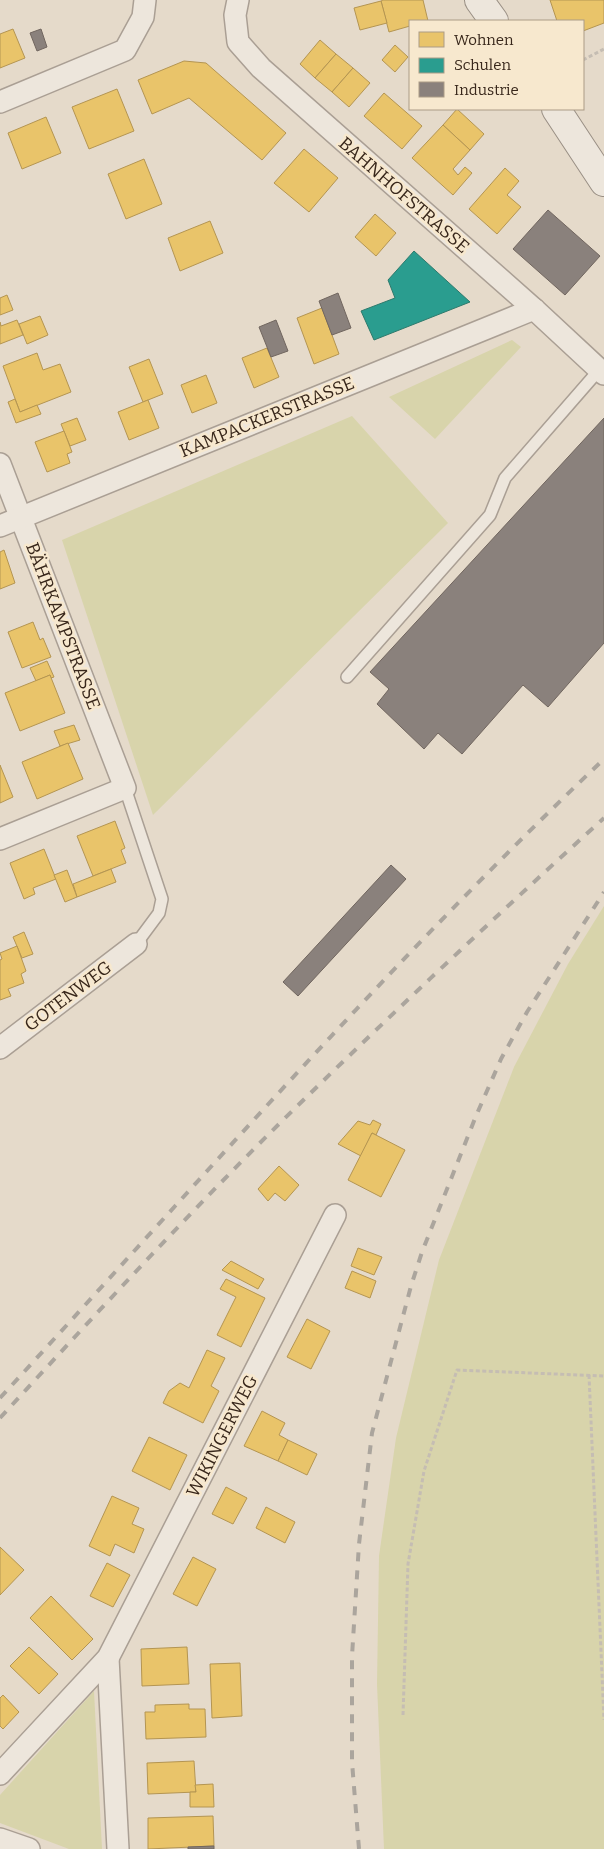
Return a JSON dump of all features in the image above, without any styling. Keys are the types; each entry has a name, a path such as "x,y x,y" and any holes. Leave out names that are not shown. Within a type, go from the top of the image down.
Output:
{"street":[{"path":"0,102 125,50 143,17 145,0"},
{"name":"BAHNHOFSTRASSE","path":"238,0 235,15 238,42 261,68 534,309 601,372"},
{"path":"479,0 493,20"},
{"path":"557,110 604,182"},
{"name":"KAMPACKERSTRASSE","path":"0,526 534,309"},
{"name":"BÄHRKAMPSTRASSE","path":"0,464 125,788"},
{"path":"0,839 125,788"},
{"name":"GOTENWEG","path":"0,1048 136,944"},
{"name":"WIKINGERWEG","path":"0,1774 108,1658 335,1215"},
{"path":"108,1658 118,1849"},
{"path":"0,1839 29,1849"}],"lane":[{"path":"347,677 490,515 505,478 601,372"},
{"path":"125,788 162,899 159,913 136,944"}],"path":[{"path":"584,59 604,49"},
{"path":"403,1715 408,1564 424,1471 457,1370 604,1376"},
{"path":"589,1375 604,1720"}],"shaded area":[{"path":"512,340 521,347 435,439 389,397"},
{"path":"352,416 448,523 153,815 62,540"},
{"path":"604,906 604,1849 384,1849 377,1684 379,1556 396,1438 439,1260 514,1067 568,964"},
{"path":"94,1691 102,1849 69,1849 0,1823 0,1795"}],"building: Wohnen":[{"path":"423,0 428,20 409,20 409,26 389,32 381,1"},
{"path":"550,0 604,0 604,23 584,31 584,20 557,20"},
{"path":"381,1 387,23 360,30 354,8"},
{"path":"13,29 25,58 0,68 0,34"},
{"path":"320,40 336,54 315,78 300,64"},
{"path":"395,45 408,57 395,72 382,60"},
{"path":"336,54 353,68 332,92 315,78"},
{"path":"184,61 206,63 286,133 262,160 189,98 152,114 138,80"},
{"path":"353,68 370,83 349,107 332,92"},
{"path":"117,89 134,131 89,149 72,107"},
{"path":"384,93 422,126 402,149 364,116"},
{"path":"458,110 484,134 470,150 443,125"},
{"path":"46,117 61,153 22,169 8,133"},
{"path":"443,125 470,150 453,169 458,175 465,167 472,173 453,195 412,158"},
{"path":"304,149 338,178 309,212 274,183"},
{"path":"144,159 162,204 126,219 108,174"},
{"path":"505,168 519,181 507,195 521,207 497,234 469,209"},
{"path":"375,214 396,233 376,256 355,237"},
{"path":"210,221 223,253 180,271 168,238"},
{"path":"7,295 13,310 0,315 0,298"},
{"path":"322,308 339,354 314,364 297,318"},
{"path":"40,316 48,335 27,344 19,324"},
{"path":"17,320 23,335 0,344 0,322 1,326"},
{"path":"267,348 279,377 254,388 242,358"},
{"path":"37,353 43,370 60,364 71,392 20,412 3,366"},
{"path":"149,359 163,394 143,402 129,367"},
{"path":"206,375 217,403 192,413 181,385"},
{"path":"15,399 20,412 37,405 41,414 16,423 8,402"},
{"path":"148,400 159,428 129,440 118,412"},
{"path":"77,418 86,440 70,446 61,424"},
{"path":"64,431 72,452 67,454 70,463 47,472 35,442"},
{"path":"4,550 15,583 0,589 0,552"},
{"path":"33,622 40,640 43,638 51,657 22,668 8,632"},
{"path":"47,661 54,677 51,678 50,675 36,681 30,668"},
{"path":"50,675 65,713 20,731 5,693"},
{"path":"74,725 80,740 60,746 54,731"},
{"path":"68,743 83,779 37,799 22,762"},
{"path":"0,765 13,797 0,803"},
{"path":"115,821 125,848 121,850 126,863 93,876 77,836"},
{"path":"44,849 56,879 33,888 35,894 24,899 10,863"},
{"path":"111,869 116,882 77,897 73,884"},
{"path":"67,870 77,897 65,902 54,875"},
{"path":"24,932 33,954 22,958 13,937"},
{"path":"17,946 26,971 21,974 24,983 8,989 11,996 0,1000 0,960 2,959 0,953"},
{"path":"373,1120 381,1124 376,1135 372,1133 361,1156 338,1144 358,1121 370,1125"},
{"path":"372,1133 405,1150 381,1197 348,1180"},
{"path":"279,1166 299,1185 285,1201 275,1193 268,1201 258,1189"},
{"path":"358,1248 382,1257 374,1275 351,1266"},
{"path":"231,1261 264,1279 258,1289 222,1270"},
{"path":"352,1271 376,1281 370,1298 345,1288"},
{"path":"226,1279 265,1298 241,1347 217,1335 236,1297 220,1289"},
{"path":"307,1319 330,1331 311,1369 287,1357"},
{"path":"207,1350 225,1358 211,1386 219,1391 203,1423 163,1403 169,1391 180,1383 189,1388"},
{"path":"262,1411 285,1423 279,1435 288,1440 278,1461 244,1446"},
{"path":"149,1437 187,1455 170,1490 132,1471"},
{"path":"288,1440 317,1454 307,1475 278,1461"},
{"path":"226,1487 247,1498 233,1524 212,1514"},
{"path":"112,1496 139,1508 132,1524 144,1529 134,1553 115,1544 110,1556 89,1546"},
{"path":"266,1507 295,1522 285,1543 256,1528"},
{"path":"0,1547 24,1570 0,1595"},
{"path":"193,1557 216,1569 197,1606 173,1594"},
{"path":"107,1563 130,1575 113,1607 90,1596"},
{"path":"51,1596 93,1639 72,1660 30,1618"},
{"path":"29,1647 58,1674 39,1694 10,1666"},
{"path":"187,1647 189,1684 142,1686 141,1649"},
{"path":"240,1663 242,1716 212,1718 210,1664"},
{"path":"3,1695 19,1712 3,1729 0,1726 0,1698"},
{"path":"189,1704 189,1709 205,1709 206,1737 146,1739 145,1712 155,1712 155,1705"},
{"path":"194,1761 196,1792 148,1794 147,1763"},
{"path":"213,1784 214,1807 190,1807 190,1792 196,1792 195,1785"},
{"path":"213,1816 214,1846 148,1849 148,1818"}],"building: Schulen":[{"path":"414,251 470,302 374,340 361,311 395,298 388,280"}],"building: Industrie":[{"path":"41,29 47,47 37,51 30,33"},
{"path":"548,210 600,256 565,295 513,249"},
{"path":"338,293 351,328 332,335 319,301"},
{"path":"276,320 288,351 271,357 259,327"},
{"path":"604,418 604,643 548,707 523,685 462,754 438,733 424,749 377,704 389,689 370,672"},
{"path":"391,865 406,879 298,996 283,982"},
{"path":"214,1846 214,1849 188,1849 188,1847"}],"railway":[{"path":"0,1398 222,1154 372,993 525,836 604,759"},
{"path":"0,1418 175,1230 283,1120 362,1043 604,818"},
{"path":"359,1849 352,1762 352,1656 359,1544 372,1433 411,1286 422,1252 476,1116 501,1059 527,1012 604,892"}]}
